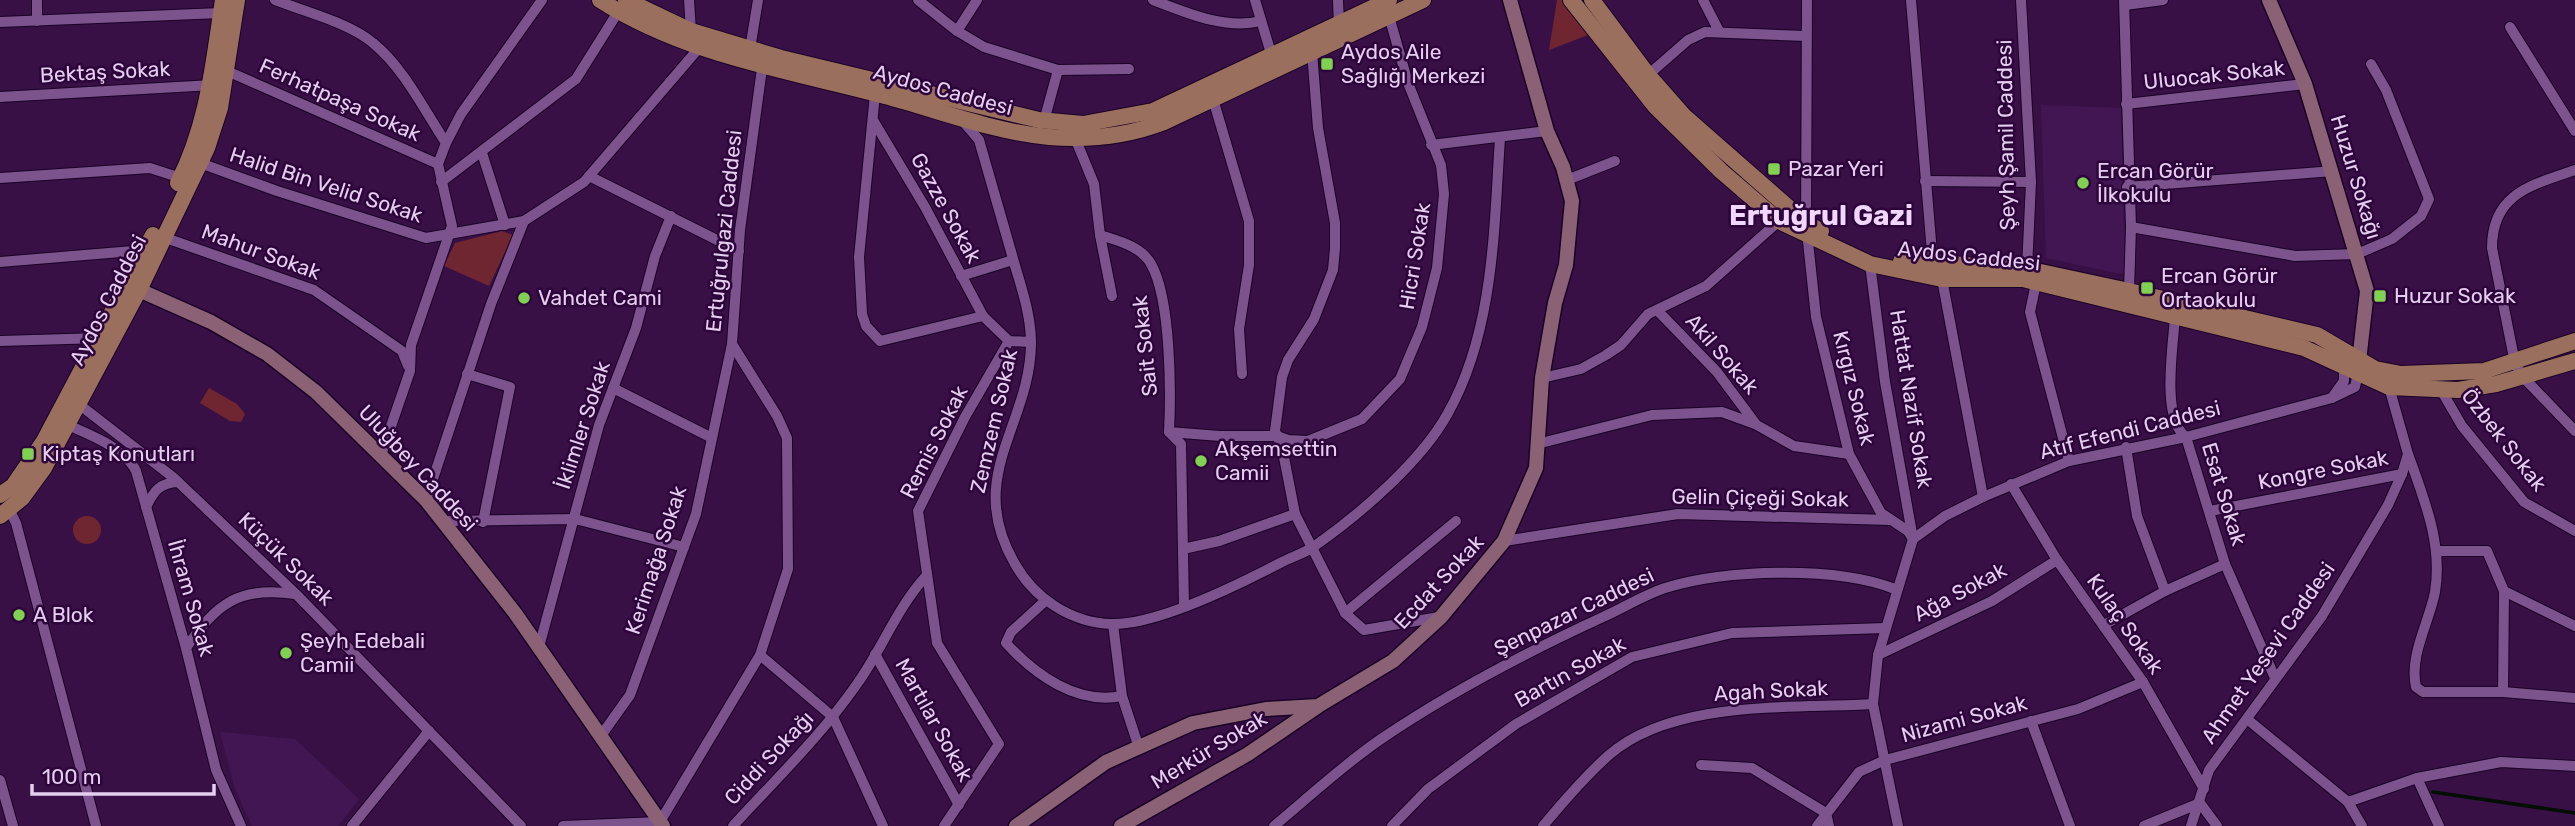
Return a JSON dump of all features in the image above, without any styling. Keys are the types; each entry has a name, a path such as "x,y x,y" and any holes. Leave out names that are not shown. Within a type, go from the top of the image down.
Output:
{"main road":[{"name":"Aydos Caddesi","path":"73,401 101,338 134,288 145,250 158,236 200,163 215,126 237,0"},
{"name":"Aydos Caddesi","path":"600,0 875,94 1038,136 1075,138 1136,131 1213,99 1339,26 1389,8 1423,0"},
{"name":"Aydos Caddesi","path":"1571,0 1655,106 1779,220 1878,256 1937,272"},
{"name":"Aydos Caddesi","path":"1592,0 1648,75 1684,116 1807,229 1870,264 1937,272 2031,276 2129,291 2317,335 2338,345 2354,366 2410,375 2519,370 2575,361"},
{"name":"Aydos Caddesi","path":"622,6 699,48 759,56 1044,121 1083,124 1144,115 1274,62 1312,52 1389,8"},
{"name":"Aydos Caddesi","path":"3,500 62,423 134,288 158,236 221,80 222,7"},
{"name":"Aydos Caddesi","path":"2031,276 2175,317 2304,348 2354,366 2389,387 2441,390 2496,384 2575,341"}],"street":[{"path":"37,0 37,21"},
{"path":"275,0 348,29 372,42 395,66 446,142"},
{"path":"380,455 410,371 411,345 452,226 438,164 461,114 542,0"},
{"path":"689,0 691,31"},
{"name":"Ertuğrulgazi Caddesi","path":"660,825 760,654 788,569 787,438 778,416 732,344 759,56 758,0"},
{"path":"918,0 957,31 984,47 1058,70 1129,69"},
{"path":"957,31 977,0"},
{"path":"1153,0 1191,14 1242,26 1262,22"},
{"path":"1255,0 1274,62"},
{"path":"1338,0 1339,26"},
{"name":"Ecdat Sokak","path":"1016,826 1106,761 1193,723 1228,715 1318,706 1392,661 1441,617 1504,541 1536,468 1542,378 1569,241 1572,201 1567,180 1546,131 1510,0"},
{"path":"1703,0 1719,32"},
{"name":"Kırgız Sokak","path":"1807,0 1807,229 1816,317 1849,454 1874,501 1890,520 1908,531 1913,539"},
{"path":"1911,0 1925,181 1937,272 1983,497"},
{"name":"Şeyh Şamil Caddesi","path":"2021,0 2031,182 2030,312 2069,461"},
{"path":"2129,291 2131,227 2127,187 2124,3 2163,0"},
{"name":"Huzur Sokağı","path":"2269,0 2305,84 2367,291 2354,366"},
{"path":"440,182 482,153 576,79 622,6"},
{"path":"0,22 222,7"},
{"name":"Hicri Sokak","path":"1169,432 1220,436 1277,436 1308,442 1348,427 1376,408 1400,379 1422,327 1437,268 1444,194 1441,165 1408,83 1389,8"},
{"path":"2510,27 2575,131"},
{"path":"1648,75 1688,40 1705,32 1806,36"},
{"path":"426,500 467,374 524,221 589,176 699,48"},
{"path":"1312,52 1318,128 1335,223 1333,270 1314,319 1288,360 1282,377 1277,436 1295,514 1345,613 1364,630 1441,617"},
{"path":"2131,227 2295,256 2357,254 2392,239 2421,216 2429,199 2386,90 2371,64"},
{"path":"1044,121 1058,70"},
{"name":"Bektaş Sokak","path":"0,97 221,80"},
{"name":"Ferhatpaşa Sokak","path":"221,80 438,164"},
{"name":"Uluocak Sokak","path":"2126,104 2305,84"},
{"path":"875,94 859,257 862,314 866,326 880,341 983,316"},
{"path":"1213,99 1249,221 1249,265 1239,329 1242,374"},
{"name":"Zemzem Sokak","path":"959,116 979,140 1029,312 1031,342 1024,386 995,484 994,509 1013,563 1044,601 1093,621 1113,624 1212,596 1314,547 1417,458 1436,435 1451,410 1466,372 1488,285 1500,138"},
{"name":"Gazze Sokak","path":"873,120 983,316 1009,341"},
{"path":"1431,145 1546,131"},
{"path":"1075,138 1094,184 1100,235 1112,296"},
{"path":"482,153 505,225"},
{"path":"1567,180 1615,161"},
{"name":"Halid Bin Velid Sokak","path":"200,163 277,191 426,238 524,221"},
{"path":"0,178 150,168 181,178"},
{"path":"2575,170 2519,190 2497,216 2492,229 2492,248 2519,370 2575,431"},
{"path":"2127,187 2333,171"},
{"path":"589,176 739,251"},
{"path":"1925,181 2031,182"},
{"name":"İklimler Sokak","path":"539,647 599,425 636,328 655,256 671,216"},
{"path":"1542,378 1581,369 1621,345 1648,314 1706,286 1779,220"},
{"name":"Sait Sokak","path":"1100,235 1138,250 1150,263 1157,280 1171,377 1169,432 1181,444 1184,606"},
{"name":"Mahur Sokak","path":"158,236 314,289 402,351 410,371"},
{"path":"0,262 145,250"},
{"path":"961,276 1013,260"},
{"name":"Hattat Nazif Sokak","path":"1870,264 1885,382 1913,539"},
{"name":"Uluğbey Caddesi","path":"134,288 211,322 267,354 316,392 426,500 445,521 539,647 660,825"},
{"name":"Akil Sokak","path":"1657,310 1717,372 1755,424"},
{"name":"Esat Sokak","path":"2175,317 2171,381 2175,425 2186,437 2225,564 2275,678"},
{"path":"0,341 101,338"},
{"path":"1009,341 1031,342"},
{"name":"Remis Sokak","path":"944,826 999,744 937,643 926,576 925,542 918,511 965,417 1009,341"},
{"name":"Kerimağa Sokak","path":"600,737 630,695 684,547 695,514 732,344"},
{"path":"2332,398 2354,366"},
{"name":"Atıf Efendi Caddesi","path":"1913,539 1945,516 1983,497 2069,461 2126,447 2186,437 2332,398 2354,387 2354,366"},
{"path":"467,374 510,387 483,522"},
{"path":"2389,387 2438,551 2435,592 2419,645 2413,677 2416,687 2423,692 2503,692 2575,698"},
{"path":"613,388 712,438"},
{"name":"Özbek Sokak","path":"2441,390 2462,426 2524,502 2575,531"},
{"name":"Küçük Sokak","path":"73,401 178,482 296,594 521,826"},
{"path":"1536,444 1651,415 1722,412 1755,424 1794,446 1849,454"},
{"name":"İhram Sokak","path":"62,423 130,460 136,471 186,648 216,770 241,826"},
{"path":"2126,447 2137,516 2165,591"},
{"name":"Ahmet Yesevi Caddesi","path":"2191,826 2209,770 2322,617 2402,474 2408,454"},
{"name":"Kongre Sokak","path":"2210,511 2402,474"},
{"path":"146,507 156,489 163,484 178,482"},
{"name":"Kulaç Sokak","path":"2011,484 2057,559 2143,682 2204,789"},
{"path":"3,500 16,523 96,826"},
{"path":"1183,549 1219,541 1295,514"},
{"name":"Gelin Çiçeği Sokak","path":"1504,541 1678,514 1890,520"},
{"path":"445,521 575,519 684,547"},
{"path":"1345,613 1456,522"},
{"path":"1898,826 1873,704 1878,655 1895,589 1913,539"},
{"path":"2438,551 2487,551 2504,591 2503,692"},
{"name":"Ağa Sokak","path":"1878,655 1992,601 2057,559"},
{"path":"2104,625 2165,591 2225,564"},
{"name":"Şenpazar Caddesi","path":"1274,826 1380,740 1538,646 1665,589 1714,578 1774,574 1878,582 1895,589"},
{"name":"Ciddi Sokağı","path":"733,826 833,717 875,654 909,595 926,576"},
{"path":"186,648 206,620 231,598 268,590 296,594"},
{"path":"2504,591 2575,626"},
{"path":"1044,601 1011,632 1006,643 1036,670 1075,693 1097,699 1122,696"},
{"path":"1113,624 1122,696 1139,748"},
{"name":"Bartın Sokak","path":"1392,826 1428,789 1516,724 1632,657 1732,633 1885,628"},
{"path":"760,654 833,717 883,826"},
{"name":"Martılar Sokak","path":"875,654 959,805"},
{"name":"Nizami Sokak","path":"1817,826 1859,772 1885,760 2077,709 2143,682"},
{"name":"Agah Sokak","path":"1543,826 1611,754 1652,730 1693,716 1730,710 1873,704"},
{"name":"Merkür Sokak","path":"1121,826 1248,754 1318,706"},
{"path":"2247,719 2348,802 2362,826"},
{"path":"2031,722 2070,826"},
{"path":"352,826 429,731"},
{"path":"2348,802 2417,778 2501,762 2575,766"},
{"path":"1701,765 1752,768 1826,813 1829,826"},
{"path":"2417,778 2439,826"},
{"path":"0,780 13,826"},
{"path":"2144,826 2200,803 2217,826"},
{"path":"563,826 660,825"}],"shaded area":[{"path":"1557,0 1563,0 1593,33 1549,50"},
{"name":"Ercan Görür İlkokulu","path":"2041,105 2121,108 2125,270 2121,274 2046,258"},
{"path":"502,231 513,235 489,286 444,266 455,243"},
{"path":"209,388 237,404 245,414 241,422 230,421 200,403"},
{"path":"87,516 97,520 101,530 97,540 87,544 77,540 73,530 77,520"},
{"path":"220,732 295,739 359,799 338,826 252,826 235,789"}],"waterway":[{"path":"2433,792 2575,813"}],"place":[{"name":"Aydos Aile Sağlığı Merkezi","path":"1327,64"},
{"name":"Pazar Yeri","path":"1774,169"},
{"name":"Ercan Görür İlkokulu","path":"2083,183"},
{"name":"Ercan Görür Ortaokulu","path":"2147,288"},
{"name":"Huzur Sokak","path":"2380,296"},
{"name":"Vahdet Cami","path":"524,298"},
{"name":"Kiptaş Konutları","path":"28,454"},
{"name":"Akşemsettin Camii","path":"1201,461"},
{"name":"A Blok","path":"19,615"},
{"name":"Şeyh Edebali Camii","path":"286,653"}],"district":[{"name":"Ertuğrul Gazi","path":"1821,215"}]}
